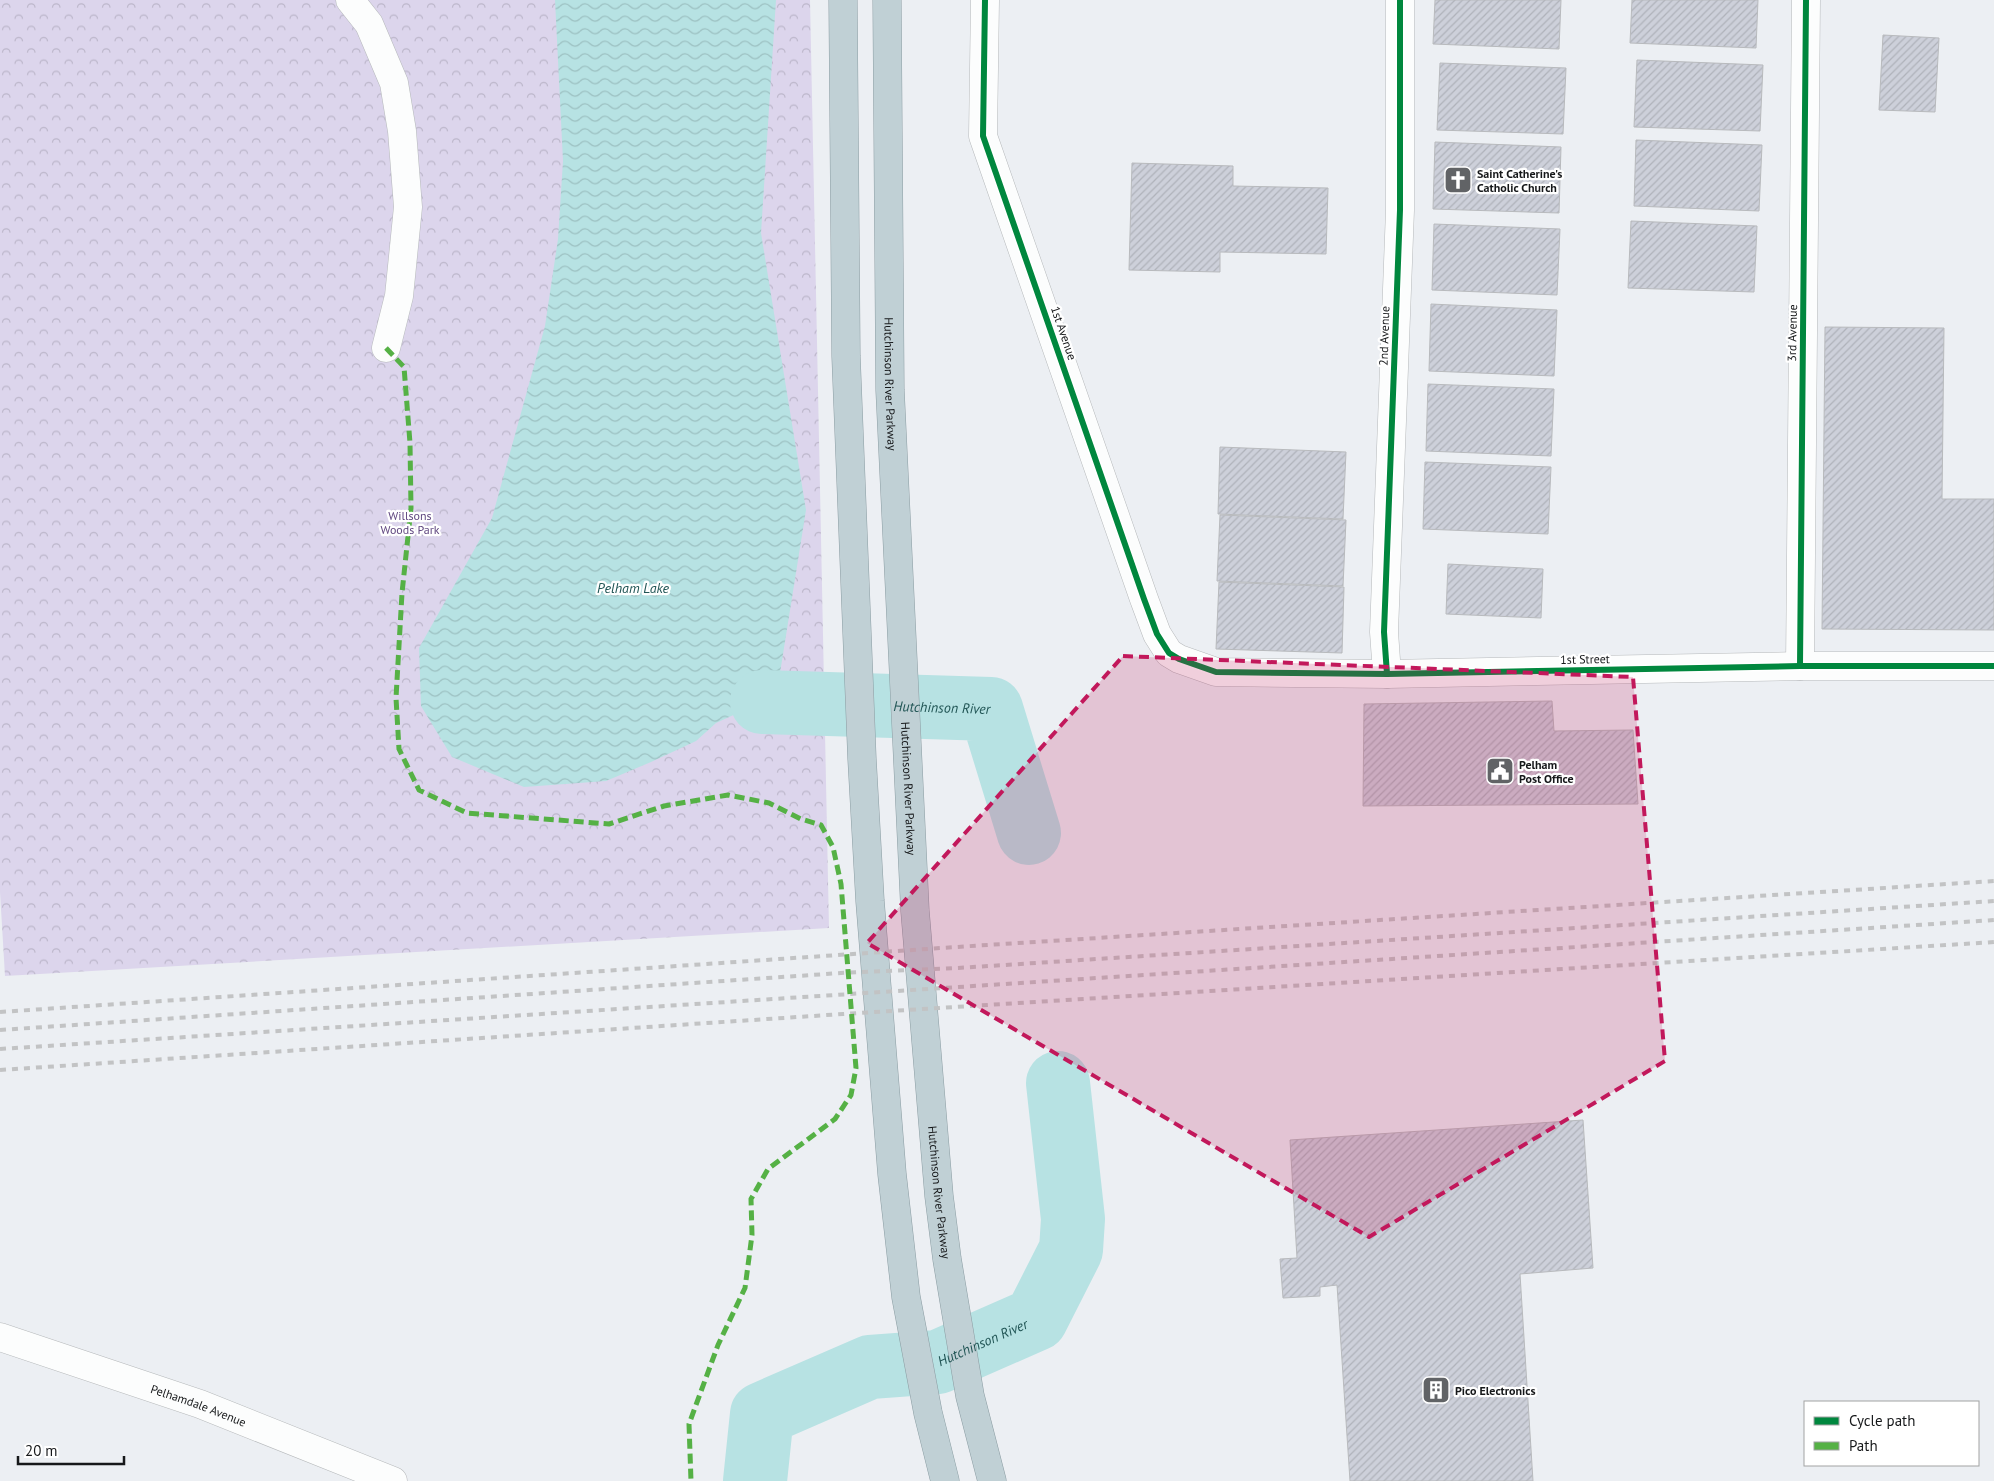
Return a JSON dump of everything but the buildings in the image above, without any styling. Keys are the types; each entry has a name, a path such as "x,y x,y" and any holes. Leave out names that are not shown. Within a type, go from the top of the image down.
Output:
{"highway":[{"path":"842,0 846,356 862,759 871,918 892,1174 906,1296 936,1448 945,1481"},
{"name":"Hutchinson River Parkway","path":"887,0 889,381 915,911 939,1196 952,1293 969,1388 992,1481"}],"street":[{"path":"350,0 369,24 394,84 402,131 408,207 399,296 386,348"},
{"name":"1st Avenue","path":"985,0 983,136 1157,634 1169,653 1179,659"},
{"name":"2nd Avenue","path":"1387,674 1384,632 1400,210 1400,0"},
{"name":"3rd Avenue","path":"1800,666 1806,0"},
{"name":"1st Street","path":"1179,659 1216,672 1387,674 1800,666 1994,666"},
{"name":"Pelhamdale Avenue","path":"0,1337 200,1404 393,1481"}],"highlighted area":[{"path":"1123,656 1633,677 1665,1061 1369,1237 867,943"}],"green space":[{"name":"Willsons Woods Park","path":"0,0 810,0 829,928 5,976 0,892"}],"water":[{"name":"Pelham Lake","path":"555,0 776,0 761,233 806,510 780,673 762,702 716,723 696,741 606,781 524,787 452,757 421,706 419,648 492,518 545,326 558,239 563,161"}],"waterway":[{"name":"Hutchinson River","path":"762,702 991,709 1029,833"},
{"name":"Hutchinson River","path":"755,1481 762,1414 870,1367 938,1362 1036,1319 1071,1250 1073,1219 1058,1083"}],"railway":[{"path":"0,1012 956,947 1994,881"},
{"path":"0,1030 841,973 958,968 1994,901"},
{"path":"0,1049 1994,920"},
{"path":"0,1070 843,1014 1994,942"}],"marked path":[{"path":"386,348 404,367 410,443 411,508 402,593 396,698 399,749 419,790 467,813 609,824 664,806 728,795 769,803 801,819 821,825 833,847 841,884 856,1068 851,1095 835,1119 768,1169 751,1199 752,1235 745,1288 718,1345 689,1424 691,1481"}],"cycle path":[{"path":"985,0 983,136 1144,599 1157,634 1169,653 1179,659 1216,672 1387,674 1800,666 1994,666"},
{"path":"1387,674 1384,632 1400,210 1400,0"},
{"path":"1800,666 1806,0"}],"place":[{"name":"Saint Catherine's Catholic Church","path":"1458,180"},
{"name":"Pelham Post Office","path":"1500,771"},
{"name":"Pico Electronics","path":"1436,1390"}]}
